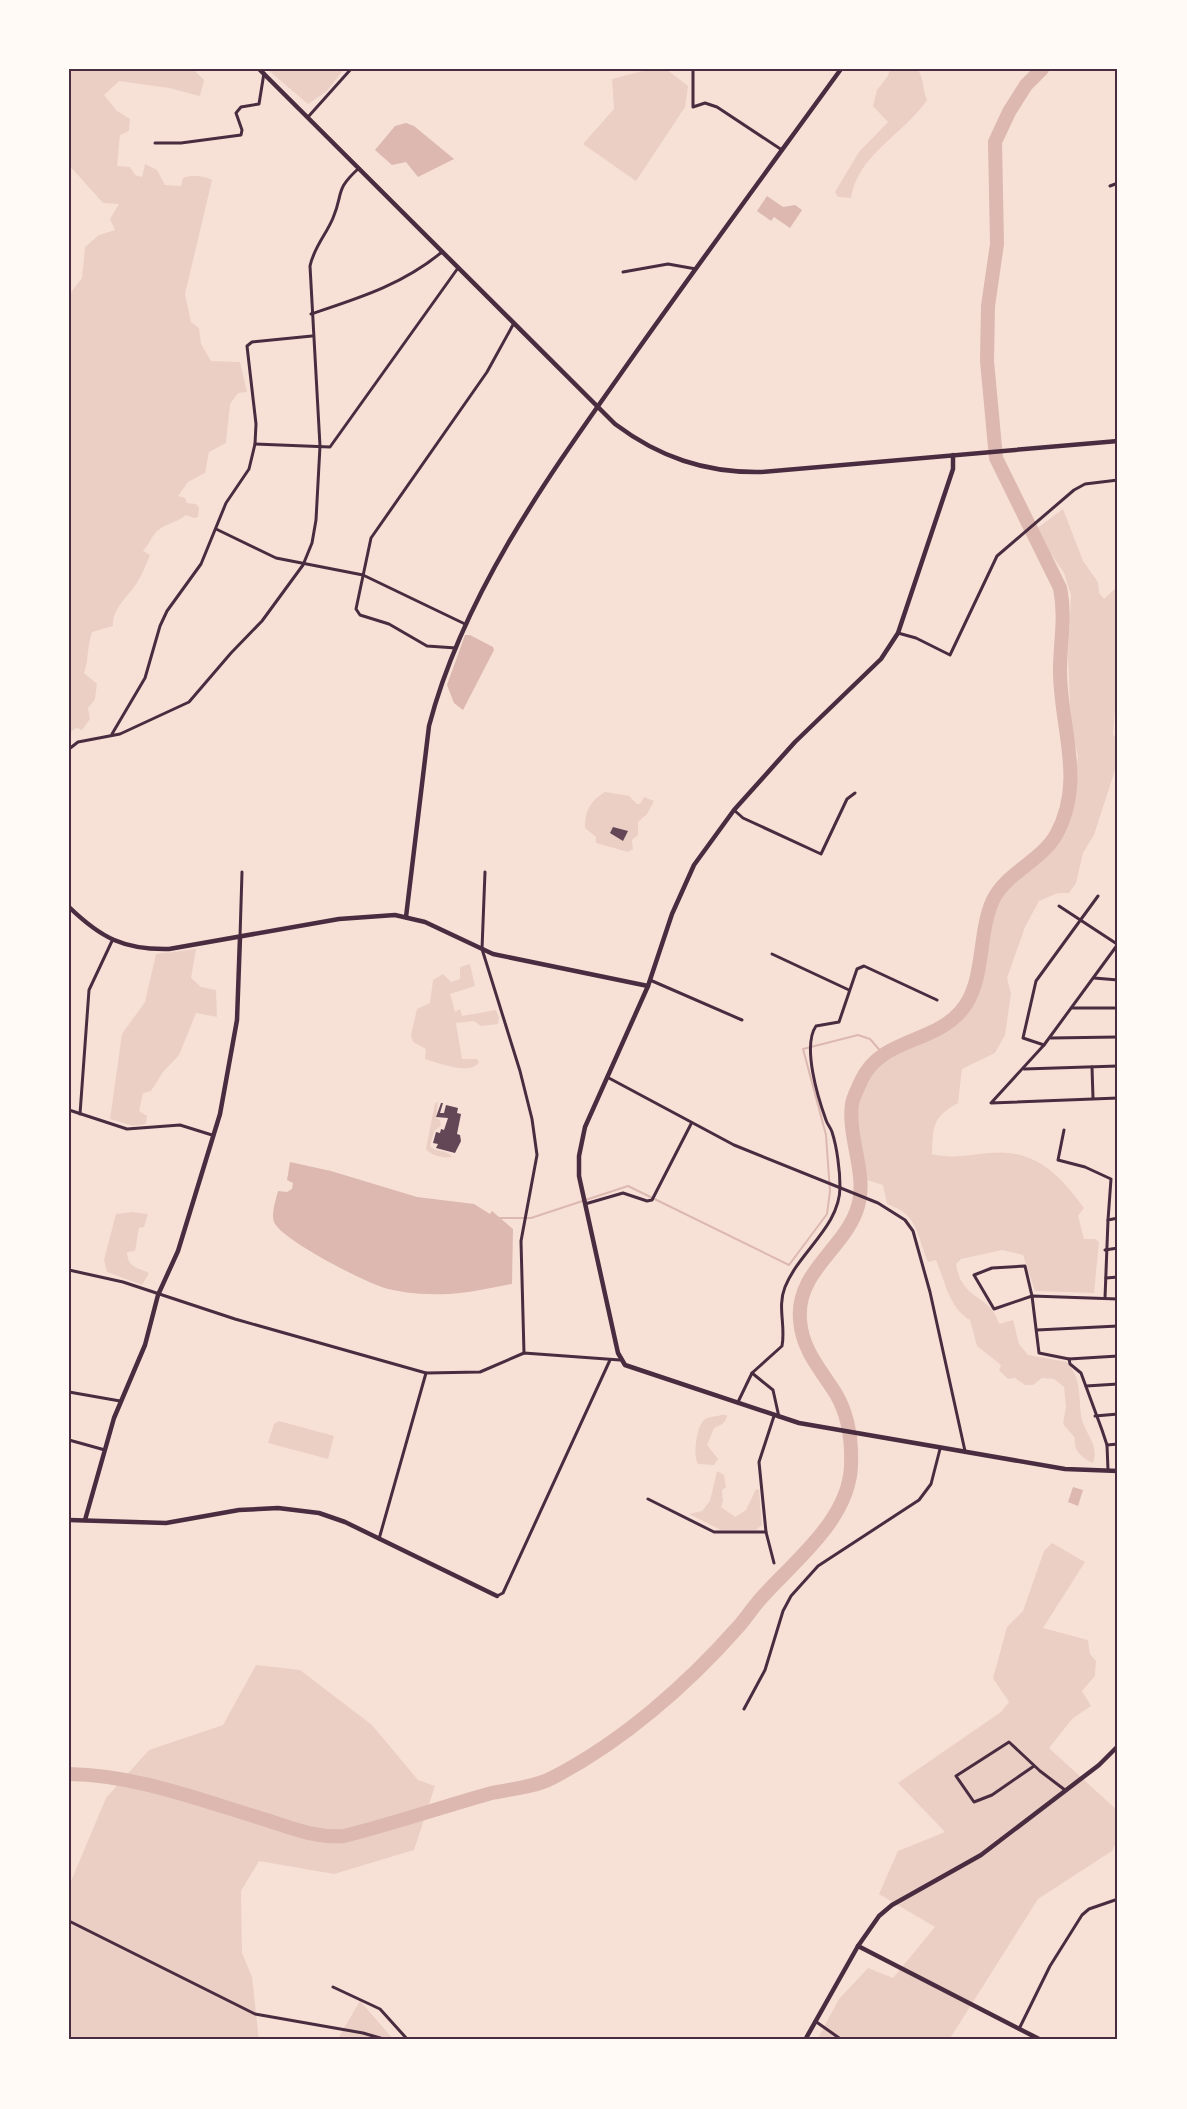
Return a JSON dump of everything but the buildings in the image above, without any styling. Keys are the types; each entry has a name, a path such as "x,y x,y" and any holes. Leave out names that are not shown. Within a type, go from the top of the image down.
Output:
{"street":[{"path":"307,119 351,69"},
{"path":"693,69 693,107 705,103 717,107 782,150"},
{"path":"406,917 429,726 465,624 482,589 558,465 598,406 841,69"},
{"path":"262,71 307,119 615,424 662,454 712,469 761,472 1010,448 1118,441"},
{"path":"155,142 181,143 241,135 242,130 236,113 241,107 259,104 262,71"},
{"path":"69,749 78,742 120,734 189,702 262,621 303,565 312,543 316,520 320,446 309,274 313,251 332,221 340,189 359,168"},
{"path":"1110,186 1118,183"},
{"path":"311,314 356,300 418,272 442,252"},
{"path":"623,272 668,264 696,269"},
{"path":"255,444 330,447 342,434 458,268"},
{"path":"456,648 427,646 389,624 360,615 356,609 371,538 487,372 514,324"},
{"path":"112,734 145,678 167,611 201,564 226,503 249,469 255,444 255,396 247,346 252,342 312,336"},
{"path":"620,1360 585,1204 578,1165 580,1144 648,986 683,885 706,845 795,742 881,659 898,633 953,469 953,455"},
{"path":"898,633 916,638 950,655 996,556 1079,487 1118,480"},
{"path":"216,529 247,546 303,565 363,575 465,624"},
{"path":"734,810 743,818 821,854 847,799 855,793"},
{"path":"85,1520 121,1401 145,1345 158,1295 178,1251 214,1136 237,1020 242,872"},
{"path":"485,872 482,949 520,1071 532,1119 537,1155 521,1241 524,1353"},
{"path":"1044,1045 1023,1038 1036,981 1098,896"},
{"path":"1059,906 1118,944 1050,1038 991,1103 1118,1098"},
{"path":"69,907 96,932 112,941 140,949 169,949 339,919 383,915 406,917 441,928 482,949 505,957 648,986"},
{"path":"80,1114 89,990 112,941"},
{"path":"772,954 849,990"},
{"path":"737,1404 752,1373 782,1346 781,1305 784,1290 793,1270 827,1226 842,1188 832,1131 826,1122 813,1071 810,1045 816,1026 839,1022 858,969 864,966 937,1000"},
{"path":"1094,978 1118,980"},
{"path":"650,980 742,1020"},
{"path":"1073,1008 1078,1010 1118,1008"},
{"path":"1050,1038 1118,1037"},
{"path":"1092,1066 1093,1098"},
{"path":"1024,1069 1118,1066"},
{"path":"607,1077 691,1124 753,1154 878,1203 905,1220 913,1231 930,1292 966,1454"},
{"path":"69,1110 127,1129 180,1125 214,1136"},
{"path":"585,1204 623,1193 647,1201 652,1200 691,1124"},
{"path":"1064,1130 1058,1160 1085,1167 1111,1179 1105,1250 1105,1298"},
{"path":"1111,1191 1118,1190"},
{"path":"1108,1220 1118,1218"},
{"path":"1105,1250 1118,1248"},
{"path":"1118,1299 1032,1296 994,1310 974,1275 992,1268 1024,1266 1032,1296 1039,1353 1069,1359 1118,1356"},
{"path":"69,1270 123,1282 158,1295 426,1373 480,1372 524,1353 620,1360 630,1368 737,1404 834,1430 1065,1469 1118,1471"},
{"path":"1106,1278 1118,1277"},
{"path":"1037,1330 1118,1326"},
{"path":"1069,1359 1070,1364 1081,1373 1107,1444 1108,1472"},
{"path":"69,1520 166,1523 239,1510 278,1508 319,1513 345,1522 497,1596 503,1593 610,1360"},
{"path":"379,1539 426,1373"},
{"path":"752,1373 773,1390 776,1416 759,1462 766,1532 774,1563"},
{"path":"1086,1386 1118,1384"},
{"path":"69,1392 121,1401"},
{"path":"1095,1416 1118,1414"},
{"path":"69,1440 105,1450"},
{"path":"1107,1444 1118,1444"},
{"path":"744,1709 765,1670 783,1611 791,1596 818,1566 919,1500 931,1484 940,1449"},
{"path":"648,1499 714,1532 766,1532"},
{"path":"1034,1766 992,1795 974,1802 956,1776 1008,1742 1065,1790"},
{"path":"805,2040 858,1946 879,1916 892,1905 981,1855 1117,1750"},
{"path":"1019,2029 1050,1966 1082,1915 1089,1909 1118,1899"},
{"path":"69,1921 255,2014 363,2033 387,2040"},
{"path":"858,1946 1041,2040"},
{"path":"333,1987 380,2009 408,2040"},
{"path":"815,2021 842,2040"}],"shaded area":[{"path":"69,69 193,69 204,80 200,96 169,88 119,81 104,95 117,111 130,119 129,131 120,135 117,166 130,167 135,175 142,177 145,164 157,170 165,185 181,186 183,178 190,176 212,180 185,294 191,322 199,328 201,344 211,361 240,362 247,392 238,393 230,404 226,443 209,452 205,473 188,482 178,496 185,498 187,503 196,504 199,508 198,517 186,515 155,533 143,551 150,555 143,572 115,613 113,626 92,632 84,673 97,684 95,699 88,708 90,719 82,730 76,728 69,733 69,295 82,278 85,247 99,235 115,230 110,219 119,204 103,203 69,165"},
{"path":"267,69 344,69 327,91 308,104"},
{"path":"650,69 666,69 688,86 685,107 636,181 583,144 614,109 612,79"},
{"path":"890,69 918,70 927,100 862,169 851,198 838,197 835,192 859,152 888,122 873,106 877,90 888,76"},
{"path":"406,123 414,126 454,159 418,177 406,162 392,165 375,150 395,126"},
{"path":"767,196 783,207 795,205 802,210 790,228 774,217 771,221 757,211"},
{"path":"1063,509 1083,561 1098,582 1099,593 1104,599 1118,586 1118,673 1113,734 1118,742 1118,770 1115,770 1094,835 1083,853 1076,883 1069,893 1058,893 1039,901 1025,927 1007,978 1011,994 1005,1035 995,1053 962,1069 958,1103 944,1113 936,1123 932,1154 967,1156 1005,1153 1032,1159 1055,1174 1084,1208 1078,1216 1084,1239 1095,1239 1099,1242 1094,1293 1035,1291 1023,1255 1002,1250 961,1259 956,1264 964,1285 990,1307 999,1324 1013,1320 1019,1344 1028,1355 1067,1362 1072,1368 1079,1387 1082,1421 1093,1444 1095,1456 1093,1463 1079,1454 1075,1447 1075,1438 1063,1424 1066,1406 1064,1387 1054,1379 1042,1378 1033,1385 1025,1385 1015,1378 1008,1379 999,1370 1001,1365 977,1346 970,1320 957,1309 952,1301 936,1260 928,1262 911,1220 887,1204 883,1185 867,1180 860,1153 858,1130 858,1105 873,1072 889,1055 939,1031 971,1006 982,981 992,915 1001,894 1056,845 1072,803 1078,756 1071,729 1068,656 1071,595 1064,573 1035,530"},
{"path":"465,635 470,635 493,647 494,650 463,710 454,703 447,685"},
{"path":"605,792 629,796 637,804 640,804 644,797 654,801 647,814 638,822 638,835 632,840 633,849 628,852 596,843 596,837 585,828 589,807"},
{"path":"196,949 191,978 201,987 216,990 217,1017 196,1013 179,1055 163,1072 151,1091 143,1093 139,1111 147,1116 146,1124 133,1126 110,1119 122,1034 145,1002 156,954"},
{"path":"470,964 475,986 450,994 455,1012 460,1009 462,1016 496,1010 499,1018 498,1024 481,1026 474,1021 456,1023 462,1059 477,1059 479,1062 475,1066 454,1067 425,1059 426,1049 413,1042 411,1035 417,1009 430,1003 433,980 443,974 451,982 460,979 460,967"},
{"path":"438,1102 436,1118 440,1120 441,1126 434,1131 430,1146 452,1157 438,1156 426,1149 435,1103"},
{"path":"290,1162 331,1171 417,1197 474,1204 490,1214 492,1211 513,1229 512,1284 451,1294 409,1293 388,1289 326,1260 292,1239 274,1222 273,1211 278,1191 287,1192 292,1189 293,1183 287,1180"},
{"path":"132,1212 148,1214 144,1227 139,1228 135,1251 127,1252 131,1264 149,1273 142,1285 107,1272 104,1260 116,1214"},
{"path":"727,1415 726,1420 714,1428 707,1445 718,1459 714,1465 698,1464 696,1460 697,1436 701,1425 707,1418"},
{"path":"279,1421 334,1436 328,1459 268,1443 274,1424"},
{"path":"717,1471 724,1475 726,1487 722,1490 721,1507 735,1517 746,1510 756,1489 759,1490 762,1525 756,1530 721,1530 689,1514 702,1511 710,1501"},
{"path":"1073,1487 1083,1490 1078,1506 1068,1502"},
{"path":"1052,1543 1085,1562 1043,1628 1088,1640 1090,1654 1096,1661 1095,1676 1082,1691 1091,1706 1072,1719 1049,1748 1118,1811 1118,1839 1112,1851 1038,1899 949,2040 817,2040 839,1999 868,1968 893,1978 935,1927 879,1894 898,1851 945,1832 898,1783 1001,1712 1009,1702 993,1678 1007,1627 1023,1611 1044,1551"},
{"path":"256,1665 300,1670 372,1725 418,1780 435,1786 414,1850 334,1874 259,1861 241,1891 242,1953 252,1977 259,2040 69,2040 69,1886 106,1798 149,1750 223,1725"},
{"path":"360,2001 394,2040 337,2040"}],"waterway":[{"path":"69,1774 94,1775 142,1783 301,1831 332,1836 344,1836 488,1794 545,1781 578,1764 628,1730 675,1691 719,1648 832,1520 848,1485 851,1466 849,1428 836,1394 808,1350 800,1320 805,1289 812,1275 849,1226 860,1199 860,1172 851,1117 853,1098 870,1067 881,1057 936,1030 961,1011 974,986 988,914 993,900 1006,882 1050,844 1065,815 1069,794 1069,754 1060,671 1063,619 1060,588 996,458 987,361 988,306 997,244 995,142 1009,112 1026,85 1042,69"},
{"path":"500,1218 531,1218 628,1186 789,1265 827,1214 830,1191 826,1135 803,1049 858,1035 870,1039 883,1054"}]}
